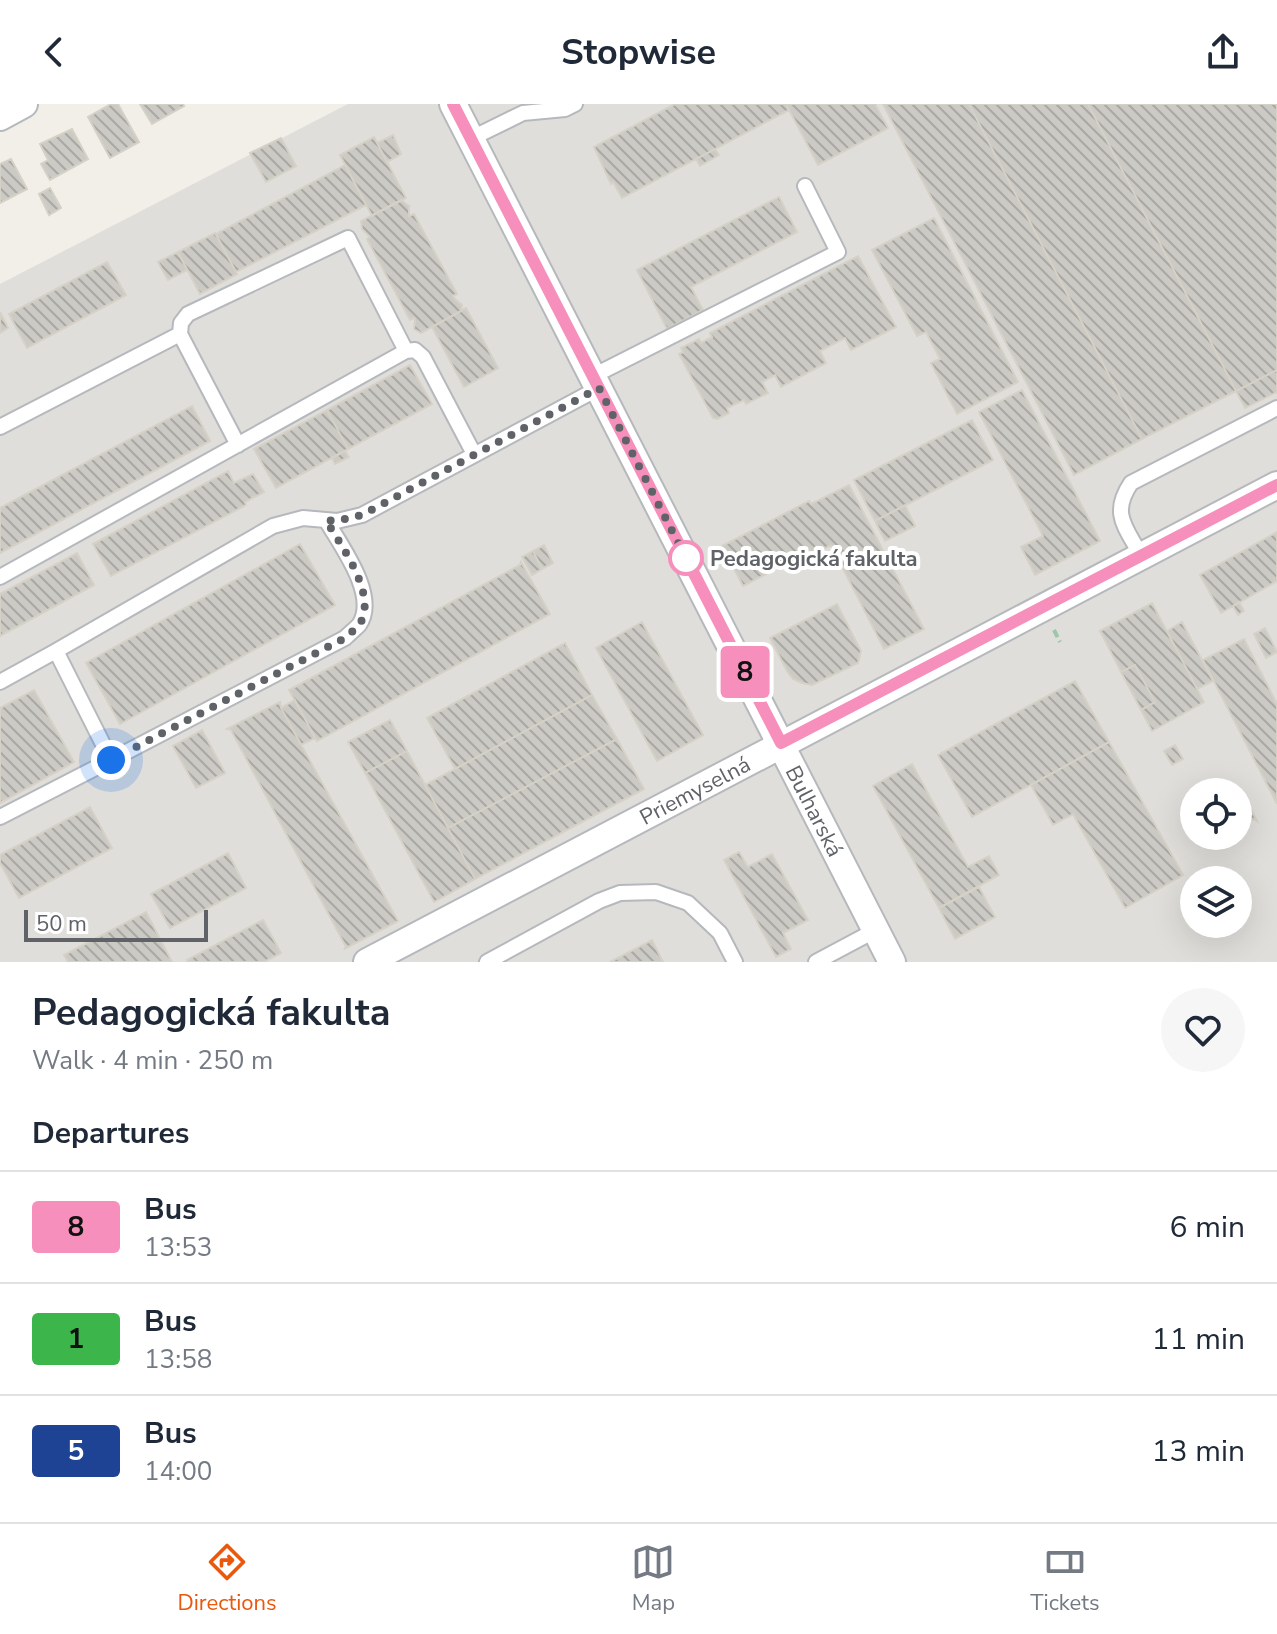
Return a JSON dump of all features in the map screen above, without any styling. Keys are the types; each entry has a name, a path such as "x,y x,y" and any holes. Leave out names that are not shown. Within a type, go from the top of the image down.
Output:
{"street":[{"path":"0,117 24,104"},
{"name":"Bulharská","path":"453,104 892,962"},
{"name":"Priemyselná","path":"367,962 1277,485"}],"lane":[{"path":"470,139 523,113 565,109 575,104"},
{"path":"0,682 273,526 303,518 337,521 362,515 596,382 838,252 805,186"},
{"path":"238,445 180,334 181,323 188,314 348,238 406,351"},
{"path":"0,427 180,334"},
{"path":"0,577 406,351 415,350 423,357 474,454"},
{"path":"1141,556 1121,518 1121,499 1131,483 1277,408"},
{"path":"0,817 345,638 360,624 366,604 363,586 326,520"},
{"path":"56,651 111,760"},
{"path":"487,962 599,901 620,893 656,892 688,903 720,933 735,962"},
{"path":"816,962 876,930"}],"shaded area":[{"path":"348,104 1277,104 1277,962 0,962 0,284"}],"building":[{"path":"111,104 118,104 139,142 110,158 88,117"},
{"path":"140,104 183,104 184,106 152,124"},
{"path":"675,104 786,104 789,110 622,198 613,182 611,184 594,147"},
{"path":"786,104 875,104 888,128 818,165"},
{"path":"883,104 969,104 1142,439 1074,475"},
{"path":"969,104 1088,104 1236,391 1142,439"},
{"path":"1088,104 1277,104 1277,370 1236,391"},
{"path":"72,129 88,159 50,180 41,164 48,160 40,144"},
{"path":"393,135 401,154 387,162 377,143"},
{"path":"374,137 406,198 372,216 340,155"},
{"path":"281,138 296,166 266,182 250,153"},
{"path":"715,149 719,155 700,166 696,159"},
{"path":"11,159 27,189 0,203 0,164"},
{"path":"345,165 366,205 236,272 216,234"},
{"path":"50,188 61,208 49,215 39,194"},
{"path":"779,197 797,232 691,287 703,310 667,329 637,270"},
{"path":"401,200 409,206 409,216 414,214 457,294 453,296 462,305 461,311 421,333 414,329 414,318 410,320 367,239 370,237 362,229 361,221"},
{"path":"934,218 1018,382 957,414 931,363 940,359 926,332 917,336 872,250"},
{"path":"215,233 237,274 200,294 178,252"},
{"path":"178,252 187,270 168,280 158,262"},
{"path":"858,256 896,327 851,350 845,338 820,351 826,363 781,387 775,375 762,382 768,393 746,404 744,400 727,408 729,413 713,418 679,354 683,352 681,348 699,339 701,343 712,337 710,333"},
{"path":"107,262 126,295 27,348 9,314"},
{"path":"466,308 498,368 464,387 432,327"},
{"path":"0,312 8,328 0,333"},
{"path":"410,365 432,404 348,449 327,410"},
{"path":"1277,370 1277,392 1245,408 1236,391"},
{"path":"1022,390 1100,541 1035,575 1021,547 1043,536 979,412"},
{"path":"192,406 210,441 0,553 0,508"},
{"path":"327,410 348,449 276,488 254,449"},
{"path":"972,420 993,460 875,521 854,480"},
{"path":"345,451 349,457 335,464 332,458"},
{"path":"228,471 234,483 253,474 264,492 245,502 246,505 111,576 93,544"},
{"path":"849,485 924,629 884,649 831,545 812,555 810,551 743,586 722,546 809,501 811,504"},
{"path":"905,505 915,526 885,541 875,521"},
{"path":"1277,532 1277,581 1221,613 1200,575"},
{"path":"300,544 335,605 120,724 86,663"},
{"path":"544,545 553,563 542,569 533,551"},
{"path":"533,551 542,569 532,575 522,557"},
{"path":"77,553 94,585 0,636 0,594"},
{"path":"521,562 550,614 317,741 289,690"},
{"path":"1239,602 1244,611 1238,615 1233,606"},
{"path":"1152,603 1204,702 1152,731 1141,710 1155,702 1135,665 1121,672 1100,631"},
{"path":"837,604 861,651 858,663 812,685 793,679 770,638"},
{"path":"642,622 703,735 657,761 596,648"},
{"path":"1182,622 1213,681 1197,689 1167,631"},
{"path":"1265,628 1277,652 1266,658 1254,634"},
{"path":"1244,639 1277,704 1277,804 1203,660"},
{"path":"565,643 592,695 455,769 427,718"},
{"path":"1135,665 1155,702 1141,710 1121,672"},
{"path":"1075,681 1109,742 972,817 938,755"},
{"path":"34,690 74,762 0,803 0,708"},
{"path":"592,695 617,739 448,828 425,785"},
{"path":"295,700 315,738 301,745 281,708"},
{"path":"280,702 398,921 344,949 346,947 231,730 227,729"},
{"path":"390,720 407,751 365,773 348,742"},
{"path":"202,730 225,773 196,788 173,746"},
{"path":"617,739 644,789 475,879 448,828"},
{"path":"1109,742 1180,870 1180,877 1125,908 1073,814 1053,825 1031,785"},
{"path":"1175,745 1183,759 1172,765 1164,751"},
{"path":"407,751 475,879 434,902 365,773"},
{"path":"912,764 968,867 989,856 999,875 939,908 873,786"},
{"path":"90,807 112,848 19,898 0,863 0,855"},
{"path":"739,852 748,867 772,854 808,920 783,933 791,949 776,957 724,860"},
{"path":"228,853 246,888 170,928 151,894"},
{"path":"979,887 995,917 955,939 939,908"},
{"path":"146,912 172,962 68,962 64,955"},
{"path":"263,920 281,953 264,962 188,962 187,960"},
{"path":"652,940 663,962 610,962"}],"bus line":[{"name":"8","path":"453,104 781,743 1277,485"}],"place":[{"name":"Pedagogická fakulta","path":"686,558"}],"route":[{"path":"111,760 345,638 360,624 366,604 363,586 326,520 337,521 362,515 599,388 691,568 686,558"}]}
